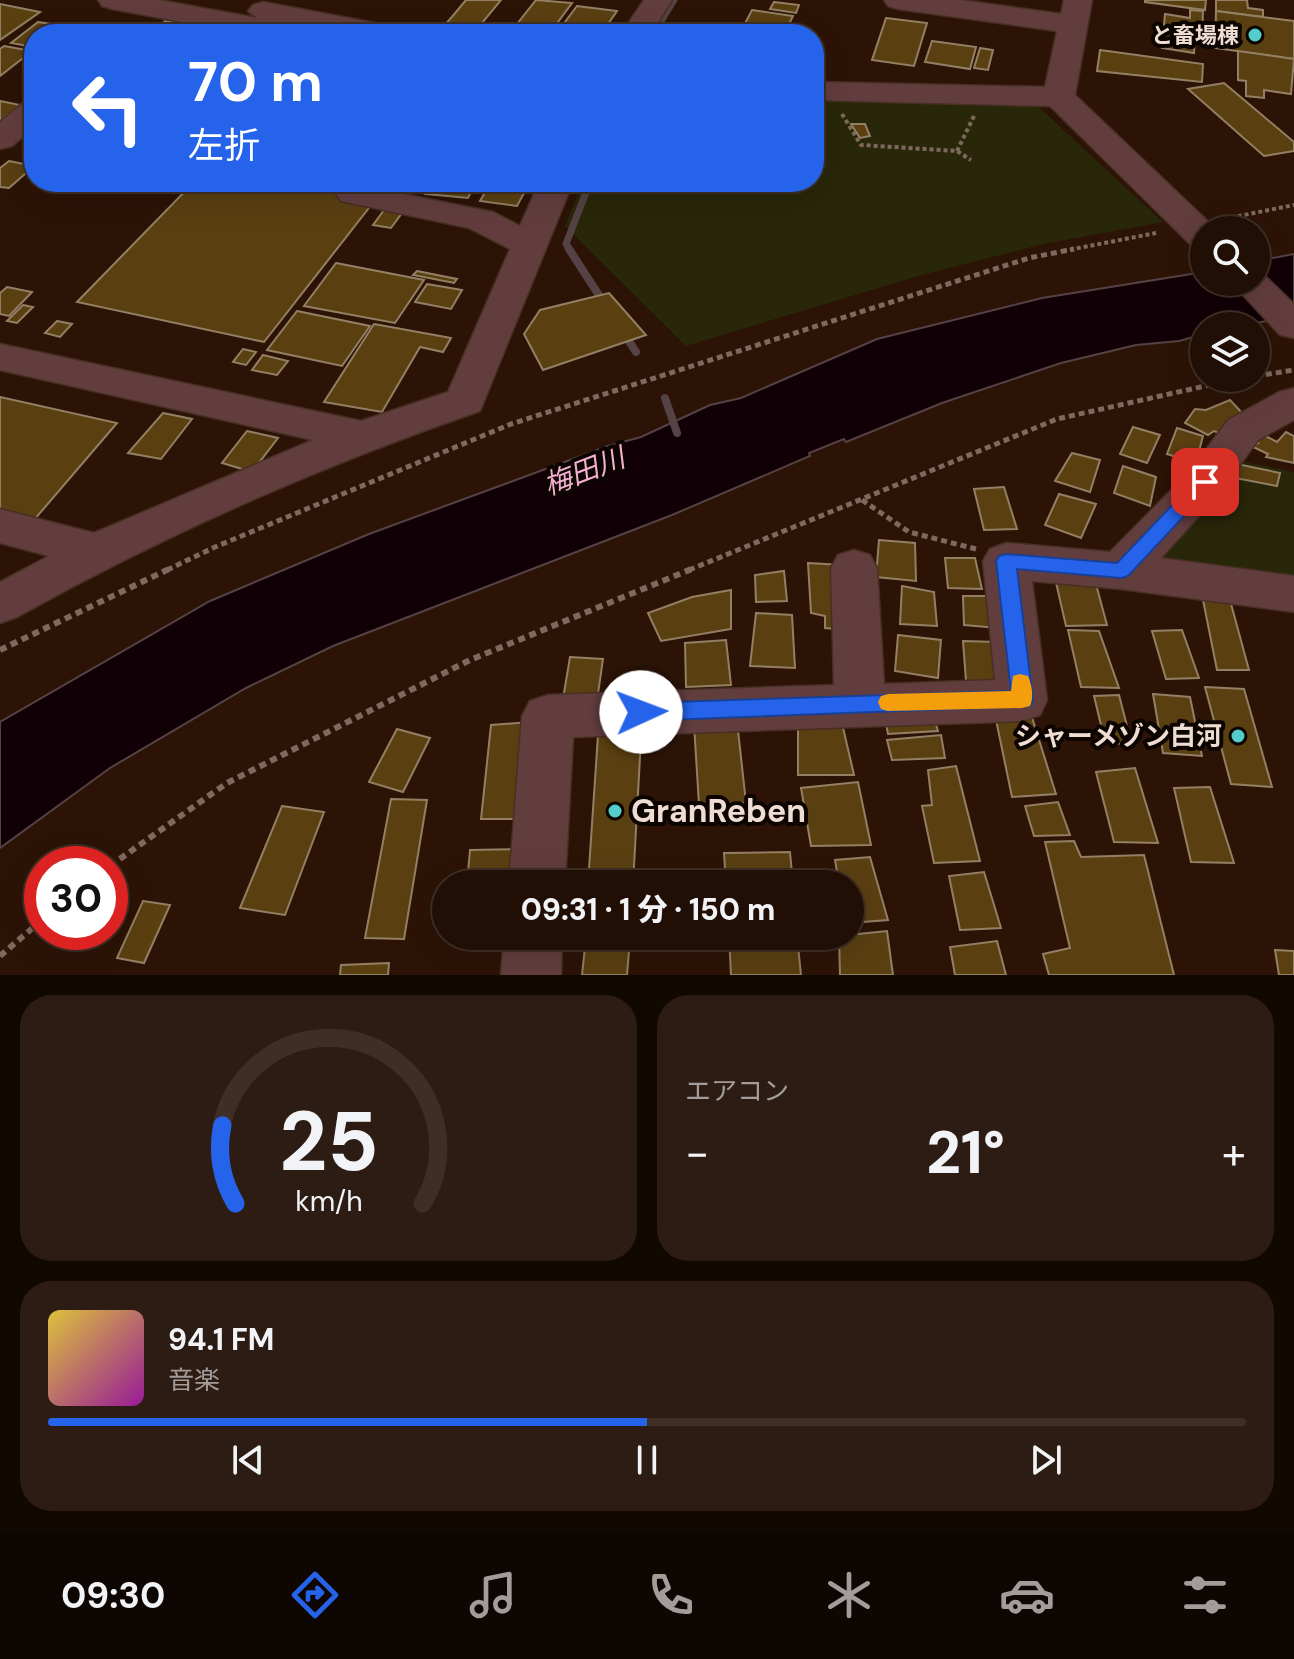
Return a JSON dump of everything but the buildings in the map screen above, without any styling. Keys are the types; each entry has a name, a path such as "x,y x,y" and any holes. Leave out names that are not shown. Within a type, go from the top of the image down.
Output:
{"street":[{"path":"112,0 160,4 249,24"},
{"path":"205,0 333,24"},
{"path":"642,24 658,0"},
{"path":"898,0 1076,12 1059,97"},
{"path":"136,24 160,4"},
{"path":"824,91 1059,97 1190,223"},
{"path":"0,139 24,119"},
{"path":"0,604 97,551 362,436 465,401 552,192"},
{"path":"353,194 480,220 530,245"},
{"path":"1264,296 1294,326"},
{"path":"0,357 362,436"},
{"path":"1121,571 1205,482 1243,430 1294,402"},
{"path":"0,526 97,551"},
{"path":"538,870 548,716 860,703 1022,700 1006,561 1121,571 1294,594"},
{"path":"854,568 860,703"},
{"path":"531,975 532,950"}],"path":[{"path":"841,113 861,145 957,151 971,160"},
{"path":"957,151 975,115"},
{"path":"1253,216 1294,205"},
{"path":"0,650 215,547 511,424 1029,258 1190,232"},
{"path":"1270,374 1294,370"},
{"path":"128,853 227,783 470,660 1057,419 1190,389"},
{"path":"861,500 909,532 995,554 1006,561"},
{"path":"0,956 24,935"}],"shaded area":[{"path":"824,99 1031,100 1163,222 1043,244 918,276 686,346 565,226 579,192 824,192"},
{"path":"1229,459 1294,472 1294,585 1144,564"}],"water":[{"name":"梅田川","path":"1294,254 1294,316 1270,320 1270,312 1190,312 1190,338 1136,345 1061,363 942,403 846,442 844,439 809,453 810,456 672,515 333,646 246,688 110,768 0,848 0,722 210,601 369,534 608,446 641,437 710,405 741,398 877,339 1042,298 1190,274 1190,296 1270,296 1270,258"}],"waterway":[{"path":"659,24 674,0"},
{"path":"571,251 566,244 586,192"},
{"path":"569,249 604,303"},
{"path":"623,332 636,352"},
{"path":"665,398 677,433"}],"slow traffic":[{"path":"888,702 1022,700 1020,682"}],"place":[{"name":"と畜場棟","path":"1255,35"},
{"name":"シャーメゾン白河","path":"1238,736"},
{"name":"GranReben","path":"615,811"}],"route":[{"path":"641,712 1022,700 1006,561 1121,571 1205,482"}]}
